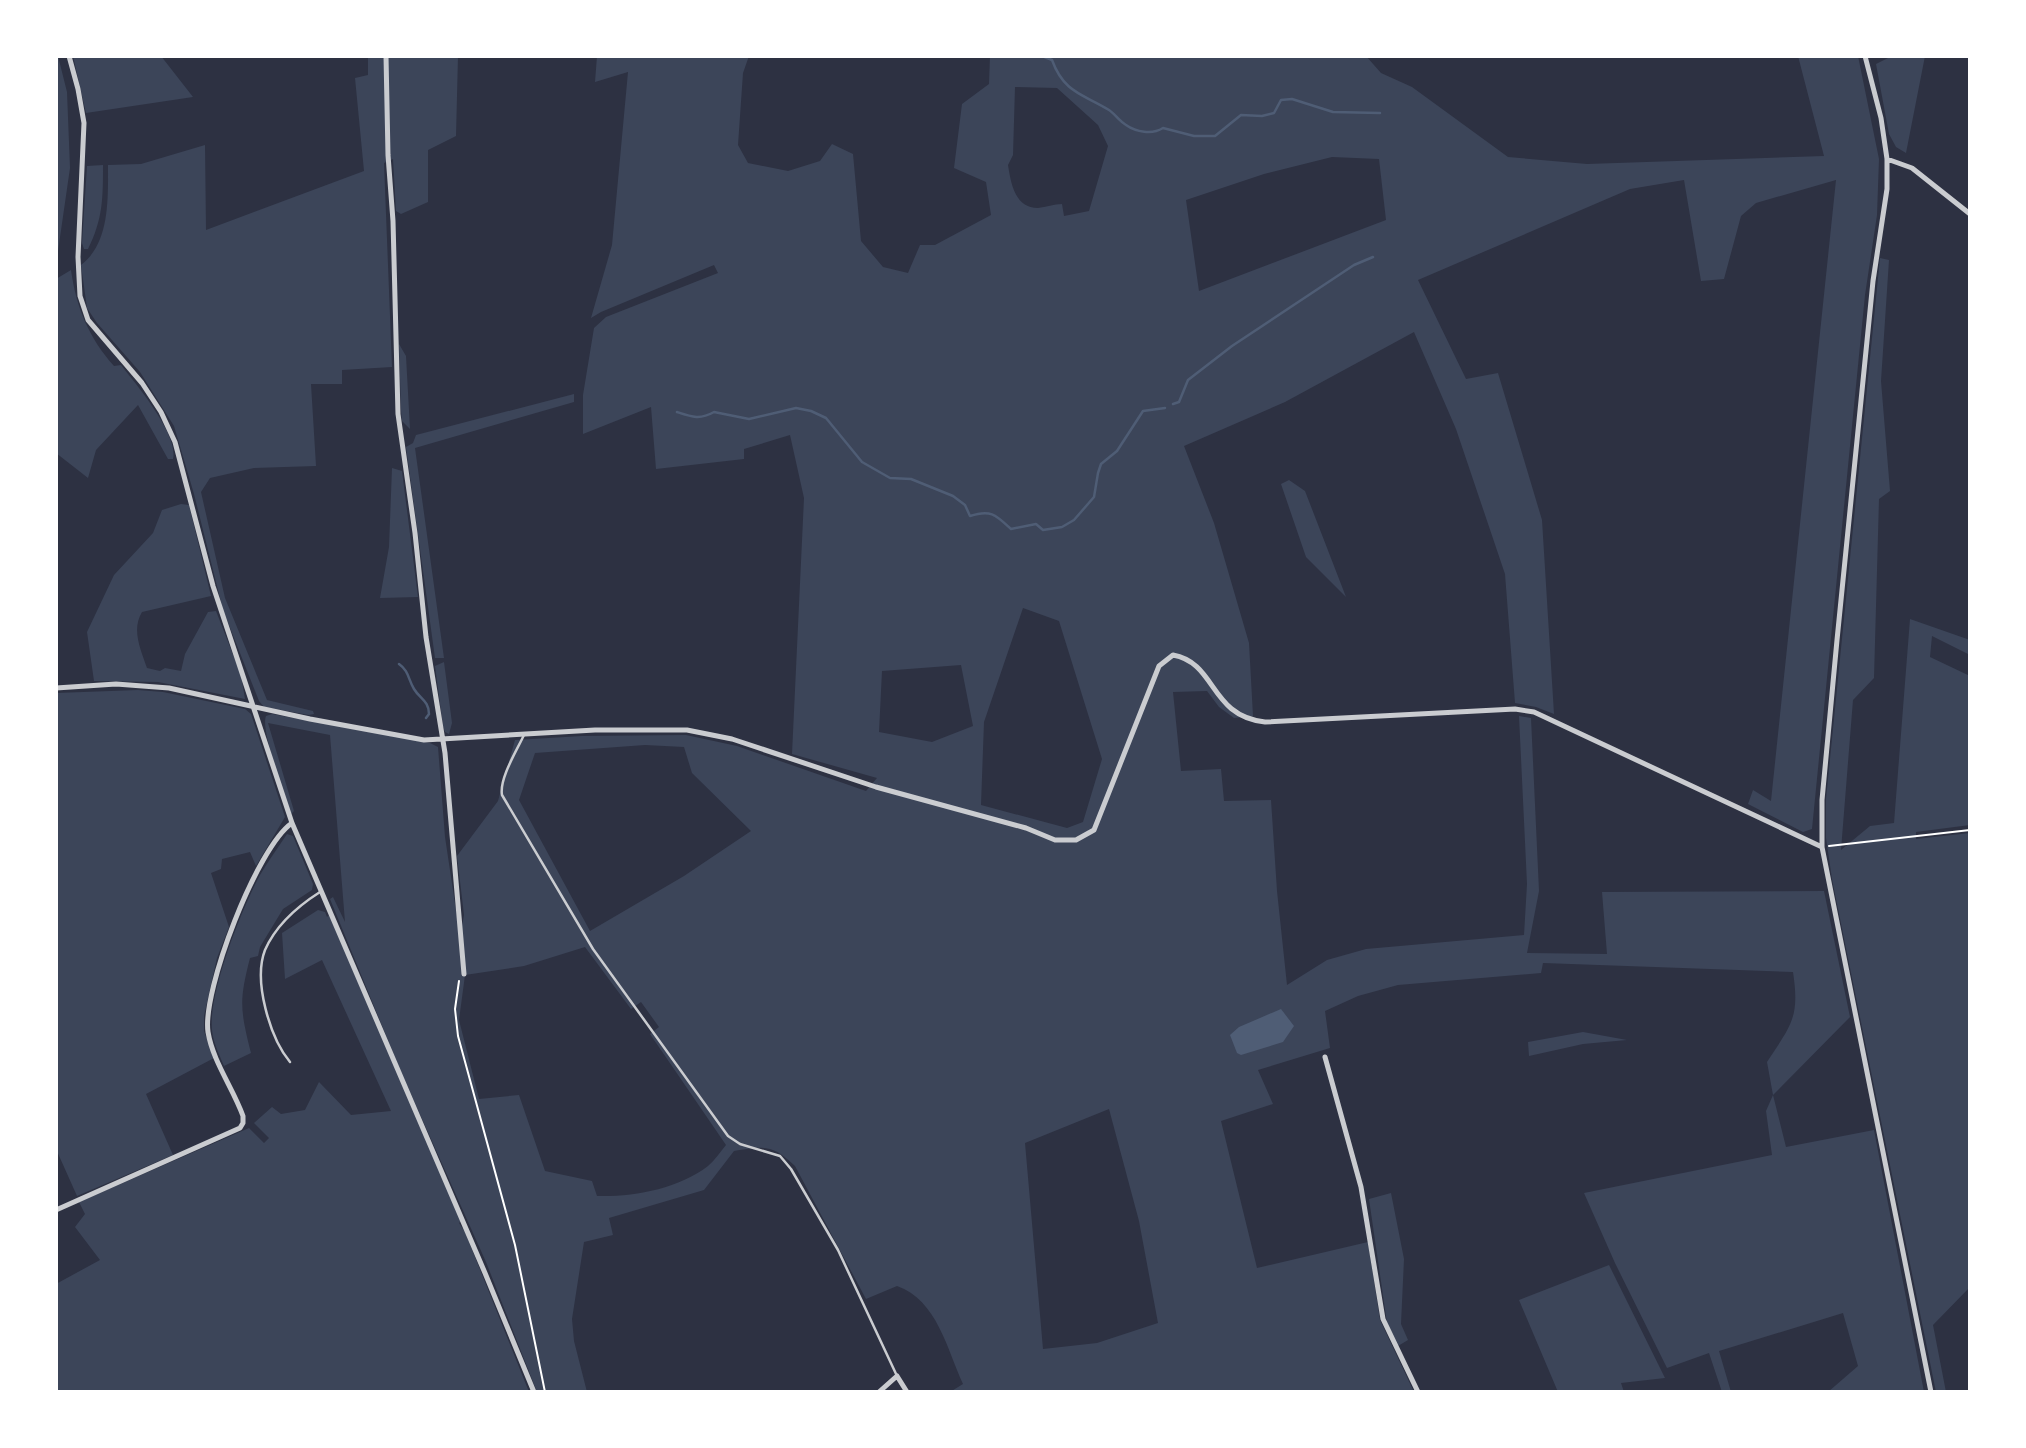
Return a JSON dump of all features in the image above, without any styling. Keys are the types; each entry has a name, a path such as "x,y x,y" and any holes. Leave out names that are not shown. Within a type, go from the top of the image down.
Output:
{"street":[{"path":"69,56 84,123 78,257 80,296 88,320 142,383 161,412 175,442 213,586 292,823 534,1392"},
{"path":"386,56 398,414 422,604 445,753 446,790 464,974"},
{"path":"1874,56 1866,57 1881,118 1887,159 1887,189 1873,281 1824,774 1822,847 1931,1392"},
{"path":"1887,159 1912,168 1970,214"},
{"path":"56,688 116,684 169,688 424,740 595,730 687,730 732,739 876,787 1026,828 1055,840 1076,840 1094,830 1159,666 1173,655 1191,662 1223,703 1249,720 1265,722 1515,709 1534,712 1822,847"},
{"path":"56,1210 240,1128 243,1116 211,1046 207,1016 214,984 235,921 254,876 283,830 292,823"},
{"path":"1325,1056 1361,1187 1383,1320 1418,1392"},
{"path":"879,1392 897,1376 907,1392"}],"lane":[{"path":"525,734 508,769 501,789 502,795 593,949 728,1136 740,1144 780,1156 791,1169 838,1250 897,1376"},
{"path":"290,1062 281,1051 271,1028 263,989 262,965 266,950 296,908 322,891"}],"path":[{"path":"1822,847 1970,830"},
{"path":"464,974 458,982 456,1029 515,1245 545,1392"}],"shaded area":[{"path":"56,56 67,92 70,168 56,265"},
{"path":"73,56 161,56 193,97 86,113"},
{"path":"368,56 458,56 456,136 428,150 428,202 401,214 396,211 393,159 384,163 392,367 342,370 342,384 311,384 316,466 254,468 210,478 201,492 225,598 267,700 313,711 314,714 309,715 264,707 259,701 223,610 174,426 140,372 87,308 81,265 90,256 102,233 107,206 108,165 141,164 205,145 206,230 364,171 355,78 368,75"},
{"path":"597,56 749,56 743,73 738,145 748,163 788,171 820,161 832,144 853,154 861,241 883,267 908,273 920,245 935,245 991,215 986,182 954,168 962,104 989,84 990,56 1366,56 1381,73 1412,87 1508,157 1587,164 1824,156 1798,56 1858,56 1879,159 1877,215 1865,295 1812,829 1803,832 1748,804 1753,790 1771,801 1836,180 1756,203 1741,216 1724,279 1701,281 1684,180 1630,189 1418,280 1466,379 1498,373 1542,520 1554,714 1515,703 1505,574 1456,429 1414,332 1285,402 1184,446 1214,523 1249,643 1253,716 1234,718 1219,707 1207,691 1173,692 1181,771 1221,769 1224,801 1271,800 1287,985 1327,960 1366,949 1524,935 1527,884 1519,716 1531,718 1539,891 1527,953 1607,954 1602,892 1824,891 1850,1017 1773,1095 1767,1062 1792,1020 1795,1000 1793,972 1543,963 1541,973 1398,985 1358,996 1325,1011 1330,1048 1258,1070 1273,1104 1221,1121 1257,1268 1368,1242 1380,1320 1414,1392 950,1392 963,1384 939,1327 922,1302 897,1286 866,1299 795,1166 774,1150 760,1148 734,1151 704,1190 609,1218 613,1235 584,1242 572,1319 574,1341 587,1392 537,1392 486,1262 401,1072 330,899 333,897 345,922 330,735 268,723 294,811 291,814 270,748 266,716 272,714 430,743 438,747 445,837 460,937 464,915 457,856 498,801 515,740 686,735 737,746 866,791 877,778 792,754 804,498 790,435 744,449 744,459 656,469 651,407 583,434 583,395 594,328 606,317 718,273 714,265 591,318 612,245 628,72 595,82","holes":["1015,87 1057,88 1098,125 1108,146 1089,211 1064,216 1062,204 1038,208 1030,207 1019,199 1015,194 1008,165 1013,155","1332,157 1379,159 1386,220 1199,291 1186,200 1264,174","1023,608 1059,621 1102,759 1083,822 1067,828 981,805 984,722","961,665 973,726 932,742 879,732 882,671","645,745 684,747 692,773 751,831 684,876 590,931 519,800 535,753","585,947 631,1009 641,1002 659,1027 650,1034 726,1145 711,1164 696,1174 669,1186 640,1193 597,1196 592,1181 545,1171 519,1095 479,1099 459,1020 465,975 524,966","1109,1109 1139,1221 1158,1323 1097,1343 1043,1349 1025,1143"]},
{"path":"1892,56 1925,56 1906,153 1896,147 1889,134 1876,64"},
{"path":"103,165 99,218 88,249 84,249 82,243 87,166"},
{"path":"1880,258 1889,260 1881,381 1890,491 1879,499 1874,678 1853,700 1841,850 1870,826 1894,823 1910,619 1970,640 1970,655 1932,636 1930,657 1970,676 1970,825 1916,832 1916,839 1970,833 1970,1287 1933,1325 1946,1392 1936,1392 1826,838 1826,799"},
{"path":"71,270 76,297 91,333 114,366 121,365 155,410 170,437 173,459 168,459 138,405 96,450 88,478 56,453 56,279"},
{"path":"399,344 406,356 410,429 402,421"},
{"path":"574,394 574,402 415,448 444,658 435,658 406,447 413,443 416,435"},
{"path":"392,468 402,471 418,597 380,598 389,547"},
{"path":"1289,480 1305,491 1346,597 1306,557 1281,484"},
{"path":"181,504 189,505 211,596 142,612 137,633 142,654 147,668 181,671 185,654 208,612 216,611 241,675 245,699 158,682 94,681 87,632 114,575 153,533 162,510"},
{"path":"444,662 452,723 449,734 443,726 435,666"},
{"path":"138,690 163,692 245,709 251,714 285,817 256,866 250,852 222,859 221,869 211,873 229,927 217,958 204,1016 204,1031 214,1058 146,1094 173,1155 77,1196 56,1149 56,693"},
{"path":"287,834 293,836 313,884 312,890 283,909 260,947 258,956 250,958 242,1005 251,1053 224,1066 212,1030 215,995 236,929 253,890"},
{"path":"318,910 325,912 327,917 329,915 461,1221 459,1223 529,1392 56,1392 56,1284 100,1260 75,1227 85,1214 79,1202 249,1128 264,1143 269,1138 254,1123 272,1107 281,1114 305,1110 319,1082 351,1115 391,1111 322,960 285,979 282,933"},
{"path":"1281,1009 1294,1026 1283,1042 1241,1055 1237,1053 1230,1035 1239,1027"},
{"path":"1583,1032 1627,1040 1583,1044 1529,1056 1528,1042"},
{"path":"1773,1095 1786,1147 1874,1130 1924,1392 1828,1392 1858,1366 1843,1313 1719,1351 1731,1392 1722,1392 1709,1353 1667,1368 1584,1193 1772,1155 1766,1111"},
{"path":"1391,1193 1404,1259 1401,1324 1408,1340 1398,1346 1387,1323 1369,1199"},
{"path":"1609,1265 1665,1378 1621,1383 1624,1392 1558,1392 1519,1300"}],"waterway":[{"path":"1042,56 1052,60 1068,86 1109,110 1121,122 1144,132 1163,128 1194,136 1215,136 1241,115 1262,116 1274,113 1281,100 1292,99 1333,112 1380,113"},
{"path":"1173,404 1179,402 1188,380 1232,346 1354,265 1373,257"},
{"path":"677,412 696,417 714,412 749,419 796,408 811,411 826,418 862,462 890,478 911,479 953,496 965,505 970,516 988,513 1011,529 1036,524 1043,530 1062,527 1074,520 1094,497 1101,464 1117,451 1143,411 1165,408"},
{"path":"399,664 428,706 429,714 426,718"}]}
